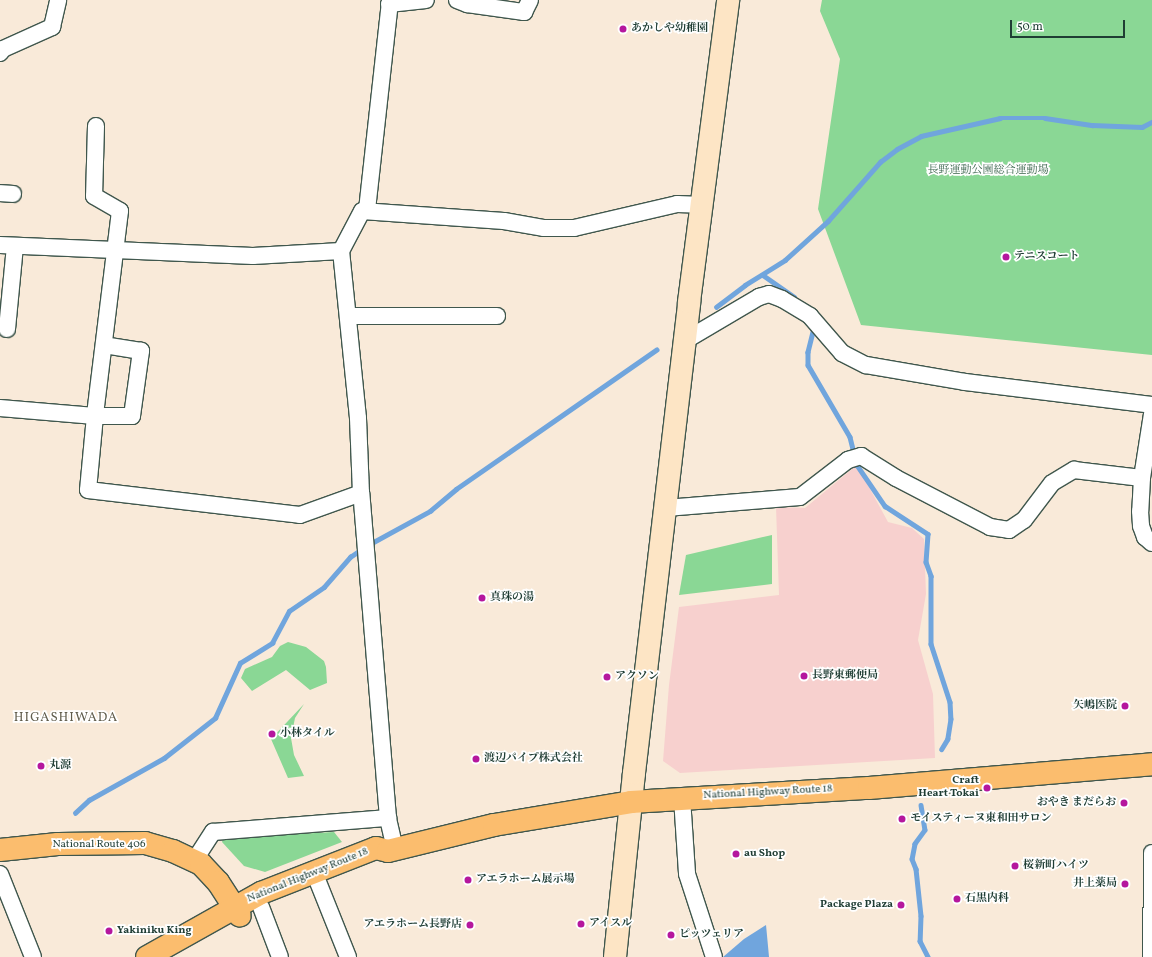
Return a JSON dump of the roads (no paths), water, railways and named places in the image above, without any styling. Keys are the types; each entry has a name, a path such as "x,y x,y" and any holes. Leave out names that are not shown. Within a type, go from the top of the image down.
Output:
{"highway":[{"name":"National Highway Route 18","path":"173,957 237,912 261,893 376,848 391,850 494,825 631,802 869,788 1152,764"},
{"name":"National Route 406","path":"0,850 58,844 145,843 173,851 201,864 218,882 237,912"},
{"name":"National Highway Route 18","path":"147,957 237,912 260,907 318,882 378,861 391,850"}],"street":[{"path":"0,53 3,49 52,27 58,0"},
{"path":"367,210 390,2 426,0"},
{"path":"457,0 466,4 524,12 530,0"},
{"path":"615,957 631,802 728,0"},
{"path":"96,126 94,196 120,211 95,416 88,490 300,515 361,493"},
{"path":"391,850 361,493 358,418 349,316 341,251 362,211 367,210 504,221 544,228 574,228 677,204 702,205"},
{"path":"7,329 8,245 253,256 341,251"},
{"path":"686,340 759,296 769,294 782,299 810,316 842,353 866,365 965,382 1152,405"},
{"path":"349,316 497,316"},
{"path":"0,408 95,416 132,416 141,351 104,345"},
{"path":"1152,414 1142,478 1141,526 1146,537 1152,543"},
{"path":"666,508 800,497 848,460 861,456 896,478 990,527 1009,530 1024,520 1052,483 1074,470 1142,478"},
{"path":"682,798 688,874 714,957"},
{"path":"194,861 213,832 388,818"},
{"path":"1150,957 1152,853"},
{"path":"0,874 33,957"},
{"path":"318,882 348,957"},
{"path":"260,907 280,957"}],"water":[{"path":"766,925 769,957 723,957 744,939"}],"waterway":[{"path":"716,307 745,285 785,260 828,221 880,162 897,149 921,136 1000,118 1045,118 1092,125 1142,127 1152,122"},
{"path":"763,275 794,297"},
{"path":"814,328 808,352 808,365 850,437 857,465 885,506 928,534 926,562 931,576 931,644 950,702 951,719 948,739 942,749"},
{"path":"368,545 430,511 456,489 656,350"},
{"path":"75,813 89,800 164,758 215,718 240,663 272,643 289,611 324,587 350,557 362,549"},
{"path":"921,805 925,830 915,844 912,859 916,869 921,916 920,941 928,957"}],"place":[{"name":"あかしや幼稚園","path":"623,29"},
{"name":"テニスコート","path":"1006,257"},
{"name":"真珠の湯","path":"482,598"},
{"name":"長野東郵便局","path":"804,676"},
{"name":"アクソン","path":"607,677"},
{"name":"矢嶋医院","path":"1125,706"},
{"name":"小林タイル","path":"272,734"},
{"name":"渡辺パイプ株式会社","path":"476,759"},
{"name":"丸源","path":"41,766"},
{"name":"Craft Heart Tokai","path":"987,788"},
{"name":"おやき まだらお","path":"1124,803"},
{"name":"モイスティーヌ東和田サロン","path":"902,819"},
{"name":"au Shop","path":"736,854"},
{"name":"桜新町ハイツ","path":"1015,866"},
{"name":"アエラホーム展示場","path":"468,880"},
{"name":"井上薬局","path":"1125,884"},
{"name":"石黒内科","path":"957,899"},
{"name":"Package Plaza","path":"901,905"},
{"name":"アイスル","path":"581,924"},
{"name":"アエラホーム長野店","path":"470,925"},
{"name":"Yakiniku King","path":"109,931"},
{"name":"ピッツェリア","path":"671,935"}],"district":[{"name":"HIGASHIWADA","path":"66,718"}],"park label":[{"name":"長野運動公園総合運動場","path":"988,171"}]}
